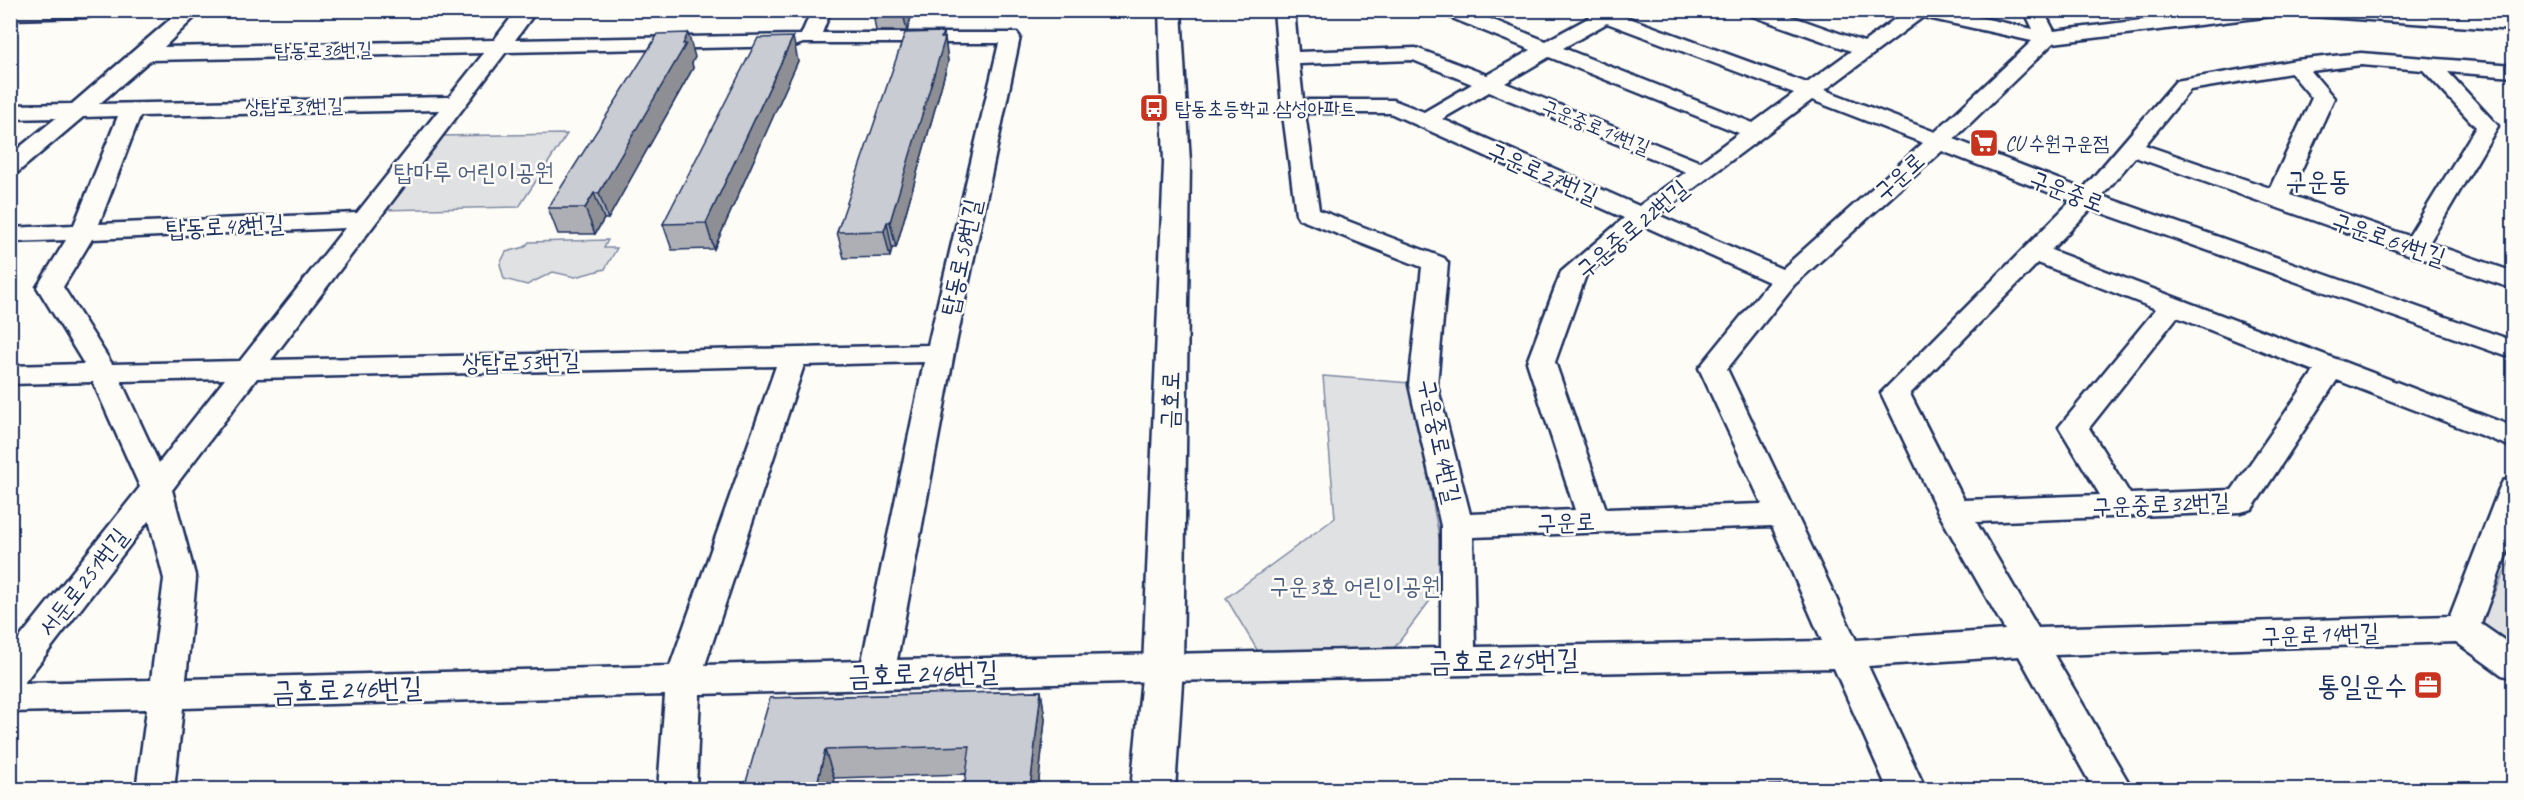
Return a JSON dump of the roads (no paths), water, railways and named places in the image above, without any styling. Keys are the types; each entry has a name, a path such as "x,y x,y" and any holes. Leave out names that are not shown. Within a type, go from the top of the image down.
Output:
{"street":[{"path":"10,12 86,10"},
{"path":"10,166 146,54 193,10"},
{"path":"251,367 528,10"},
{"path":"809,39 822,10"},
{"name":"금호로","path":"1153,789 1163,667 1177,163 1170,10"},
{"name":"구운중로4번길","path":"1284,10 1293,107 1308,214 1435,263 1423,385 1457,526 1458,661"},
{"path":"1449,10 1756,132"},
{"path":"1754,10 1868,50"},
{"path":"2033,10 2047,38"},
{"path":"1919,11 2047,38 2272,10"},
{"path":"2311,10 2371,12 2514,24"},
{"path":"2500,10 2514,24"},
{"name":"구운중로22번길","path":"1594,520 1541,362 1574,272 1640,217 1919,11"},
{"path":"1425,120 1547,49 1603,12"},
{"name":"구운중로","path":"1603,12 2087,199 2514,351"},
{"name":"탑동로58번길","path":"501,45 1010,37 940,353 877,675"},
{"name":"구운로","path":"1907,789 1713,368 1785,280 1939,141 2047,38"},
{"name":"탑동로36번길","path":"146,54 501,45"},
{"path":"1290,58 1416,54 1488,83"},
{"path":"2114,789 1954,512 1894,393 2087,199 2183,85 2296,66 2361,59 2514,71"},
{"path":"2414,248 2487,126 2429,64"},
{"path":"2276,200 2323,98 2296,66"},
{"name":"구운중로14번길","path":"1488,83 1703,171"},
{"name":"상탑로39번길","path":"10,112 457,103"},
{"name":"구운로27번길","path":"1293,107 1394,106 1785,280"},
{"path":"132,109 83,232 50,287 103,372 156,489"},
{"name":"구운로64번길","path":"2129,147 2514,281"},
{"name":"탑동로48번길","path":"83,232 366,220"},
{"path":"10,235 83,232"},
{"path":"2033,252 2173,304 2514,438"},
{"path":"2121,505 2074,428 2173,304"},
{"name":"상탑로53번길","path":"10,375 251,367 940,353"},
{"path":"677,789 683,680 793,356"},
{"name":"구운중로32번길","path":"1954,512 2241,501 2332,366"},
{"name":"서둔로251번길","path":"10,676 251,367"},
{"name":"서둔로251번길","path":"155,789 180,579 156,489"},
{"path":"2514,489 2462,629 2514,665"},
{"name":"구운로","path":"1457,526 1782,514"},
{"name":"구운로14번길","path":"1844,654 2029,642 2462,629"},
{"name":"금호로245번길","path":"1163,667 1844,654"},
{"name":"금호로246번길","path":"10,699 1163,667"}],"place":[{"name":"탑동초등학교.삼성아파트","path":"1154,108"},
{"name":"CU 수원구운점","path":"1984,143"},
{"name":"통일운수","path":"2428,685"}],"district":[{"name":"구운동","path":"2318,181"}],"park label":[{"name":"탑마루 어린이공원","path":"474,172"},
{"name":"구운3호 어린이공원","path":"1355,586"}]}
